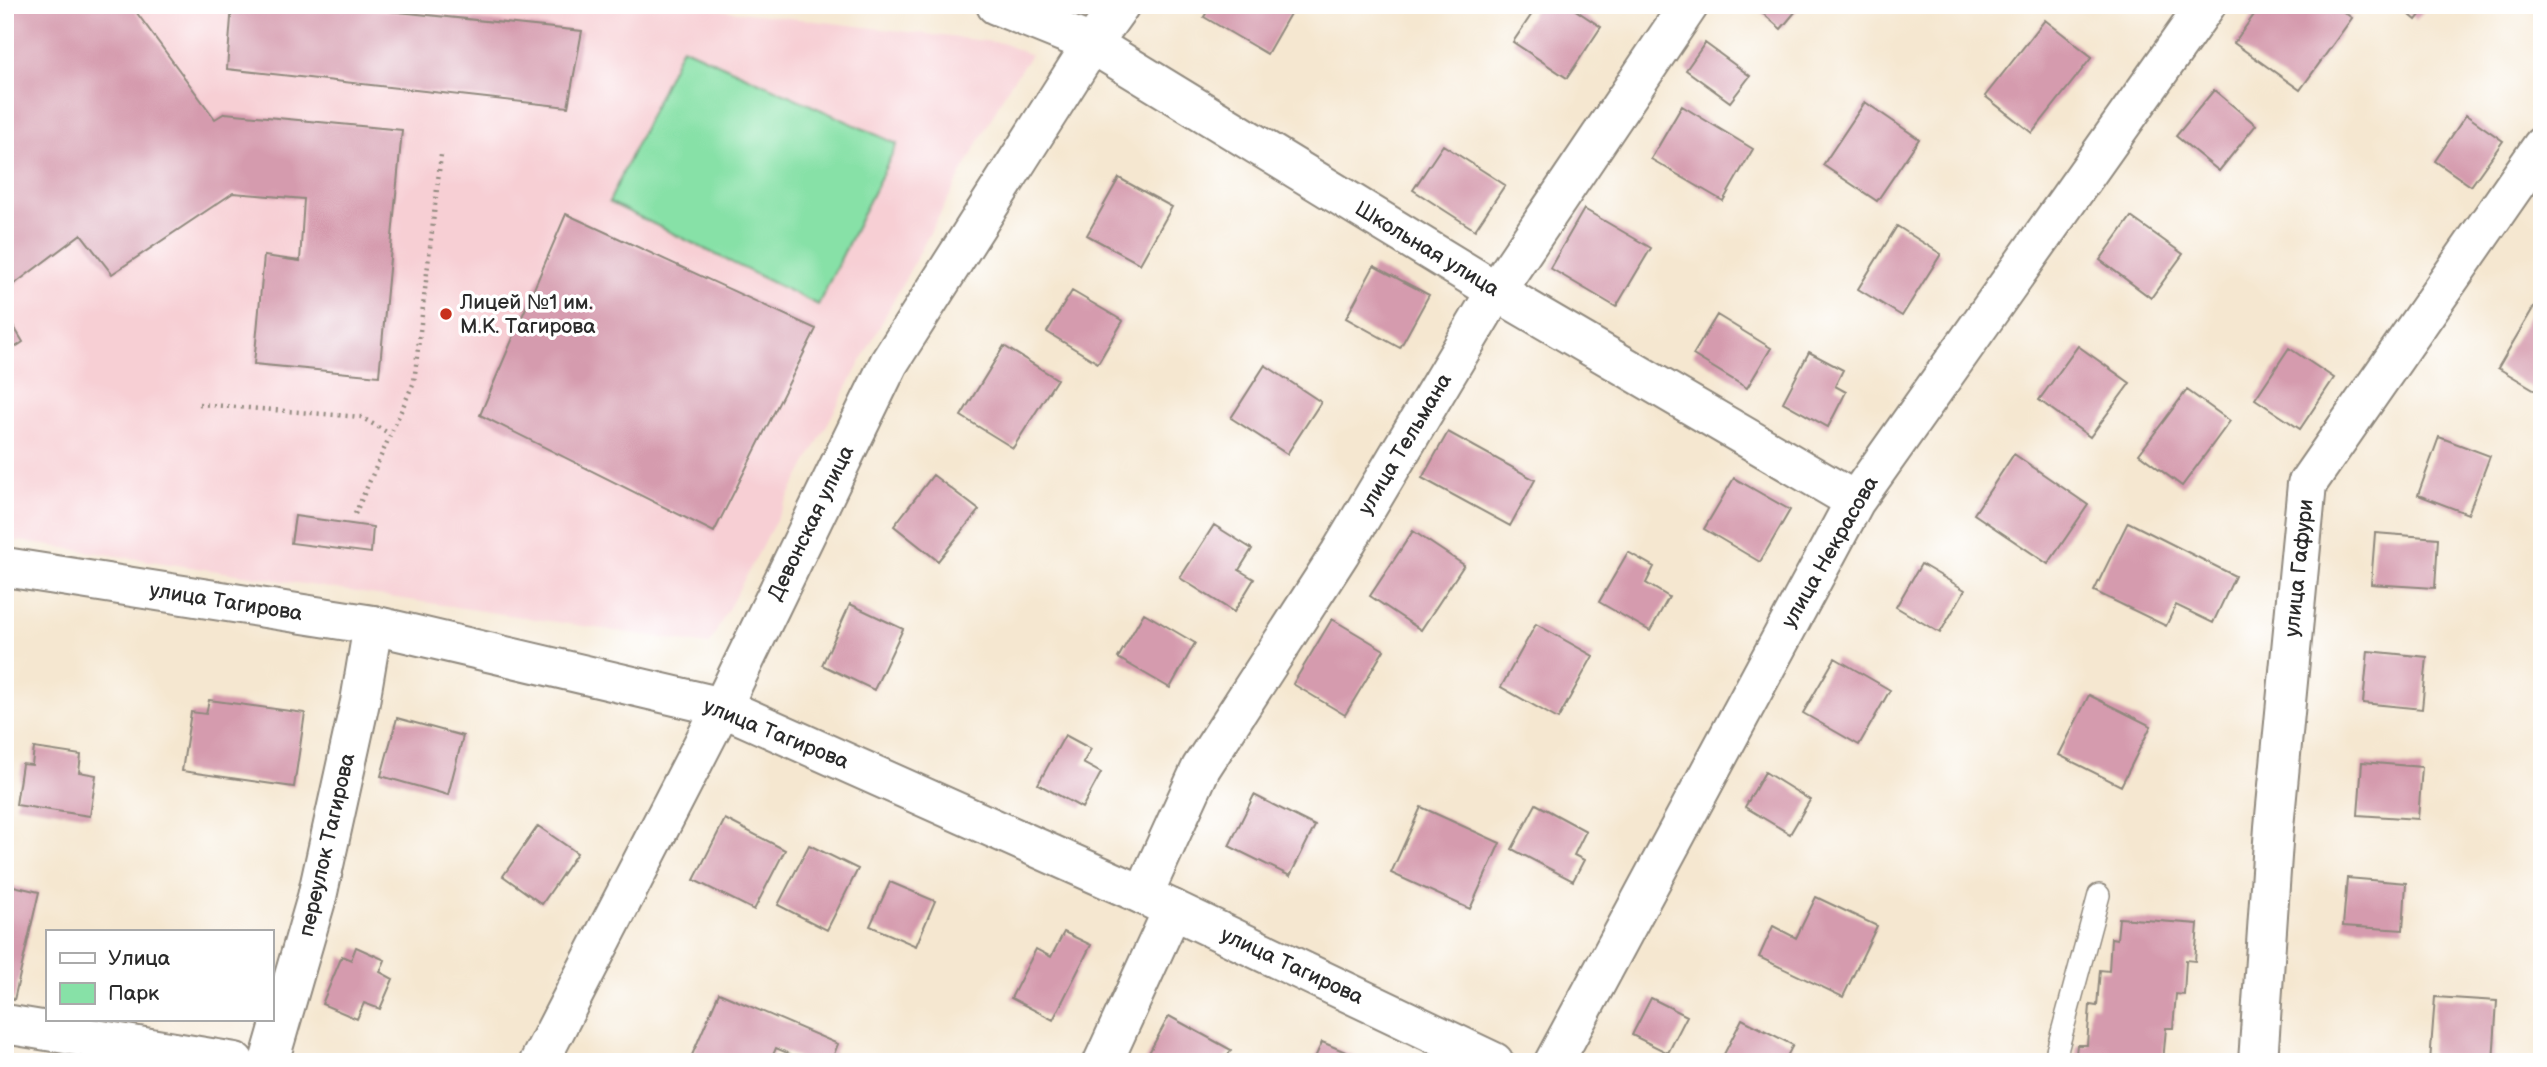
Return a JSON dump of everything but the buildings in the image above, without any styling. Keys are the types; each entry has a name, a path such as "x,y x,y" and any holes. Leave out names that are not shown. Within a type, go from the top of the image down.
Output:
{"street":[{"name":"Школьная улица","path":"996,5 1092,44 1496,291 1854,501"},
{"name":"Девонская улица","path":"539,1062 722,707 890,363 1092,44 1120,5"},
{"name":"улица Тельмана","path":"1102,1062 1158,902 1200,768 1340,553 1496,291 1689,5"},
{"name":"улица Некрасова","path":"1554,1062 1854,501 2206,5"},
{"name":"улица Гафури","path":"2259,1062 2274,827 2307,484 2542,146"},
{"name":"улица Тагирова","path":"5,567 373,625 722,707 1158,902 1494,1062"},
{"name":"переулок Тагирова","path":"269,1062 317,897 360,702 373,625"},
{"path":"5,1024 235,1062"}],"lane":[{"path":"2054,1062 2099,895"}],"path":[{"path":"355,514 414,382 441,155"},
{"path":"199,404 361,417 390,433"}],"shaded area":[{"name":"Лицей №1 им. М.К. Тагирова","path":"5,5 679,5 1002,43 1031,55 1007,89 709,645 5,539"}],"green space":[{"path":"682,47 897,144 818,305 609,202"}],"place":[{"name":"Лицей №1 им. М.К. Тагирова","path":"446,314"}]}
